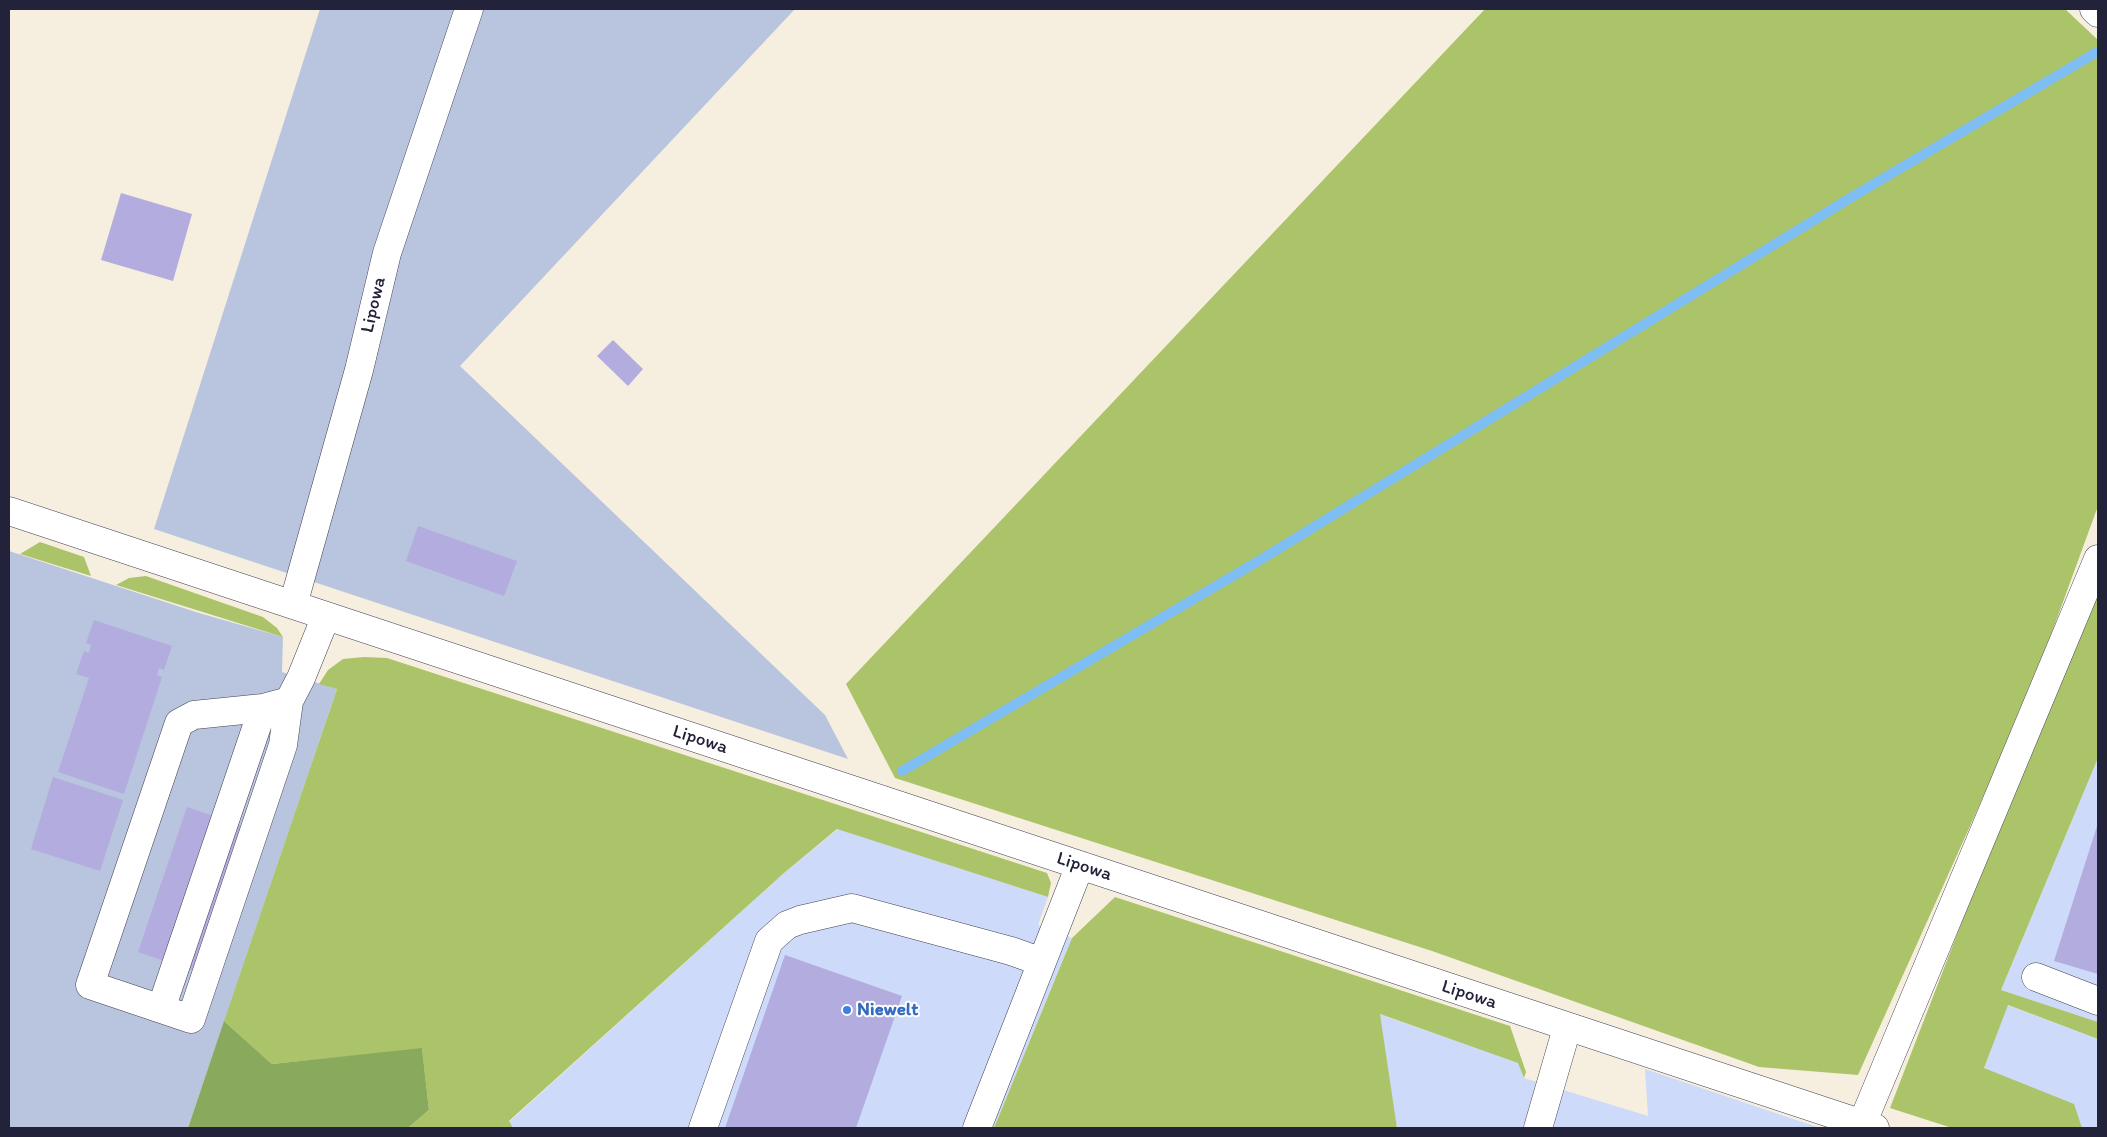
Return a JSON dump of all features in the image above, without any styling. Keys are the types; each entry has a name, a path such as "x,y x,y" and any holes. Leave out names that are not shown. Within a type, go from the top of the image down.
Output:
{"street":[{"name":"Lipowa","path":"293,605 359,370 387,253 469,9"},
{"path":"2094,9 2098,13"},
{"name":"Lipowa","path":"9,511 1567,1028 1869,1126"},
{"path":"1869,1126 2098,558"},
{"path":"288,701 263,708 194,715 179,723 90,985 191,1019 283,744 288,701 301,678 326,616"},
{"path":"161,1009 263,708"},
{"path":"976,1128 1080,865"},
{"path":"703,1128 763,952 769,941 787,925 822,913 852,908 1011,951 1042,962"},
{"path":"2036,977 2098,1001"},
{"path":"1538,1128 1567,1028"}],"shaded area":[{"path":"320,9 795,9 460,366 825,715 848,759 154,529"},
{"path":"9,551 199,613 283,637 282,672 337,689 188,1128 9,1128"},
{"path":"2098,758 2098,1022 2001,990"},
{"path":"838,829 1048,897 1038,925 1072,938 994,1128 513,1128 509,1122 784,873"},
{"path":"2007,1005 2098,1039 2098,1128 2081,1128 1984,1068"},
{"path":"1379,1014 1519,1063 1524,1078 1648,1116 1645,1069 1820,1128 1397,1128"}],"green space":[{"path":"1485,9 2065,9 2098,40 2098,506 2029,695 1858,1075 1759,1067 1432,951 895,778 846,684"},
{"path":"40,542 84,557 91,576 20,554"},
{"path":"146,576 263,617 277,628 283,637 116,585 129,578"},
{"path":"2098,588 2098,758 2001,990 2098,1022 2098,1039 2008,1005 1984,1068 2074,1104 2082,1128 1952,1128 1890,1108 1990,849"},
{"path":"364,657 387,658 1047,873 1051,883 1048,897 837,829 784,873 509,1121 513,1128 408,1128 429,1110 422,1049 272,1064 224,1021 337,689 319,684 328,670 343,659"},
{"path":"1115,897 1510,1026 1526,1072 1524,1078 1518,1063 1380,1014 1397,1128 994,1128 1072,938"},
{"path":"224,1021 272,1064 422,1048 429,1110 408,1128 188,1128"}],"building":[{"path":"121,193 192,214 173,281 101,260"},
{"path":"613,340 643,369 628,386 597,356"},
{"path":"418,526 517,561 504,596 406,561"},
{"path":"94,620 172,646 164,670 159,668 157,675 162,677 124,794 58,772 89,678 76,674 84,651 89,653 91,645 86,643"},
{"path":"53,777 123,800 100,871 31,849"},
{"path":"187,807 266,834 216,979 138,952"},
{"path":"2098,823 2098,974 2054,961"},
{"path":"785,955 902,996 856,1128 725,1128"}],"waterway":[{"path":"902,771 1260,560 1855,195 2097,52"}],"place":[{"name":"Niewelt","path":"847,1010"}]}
